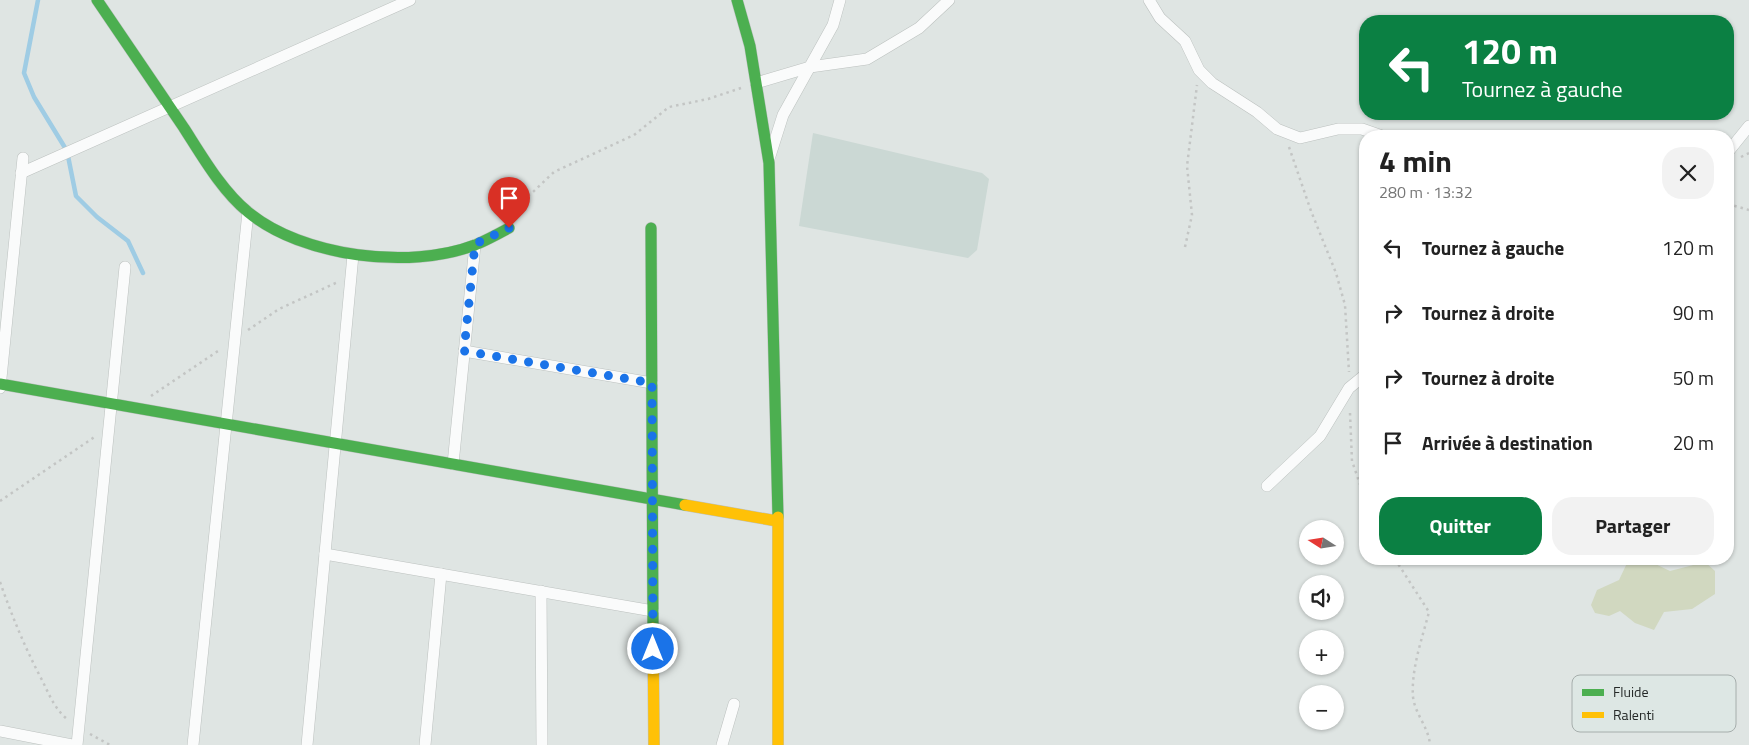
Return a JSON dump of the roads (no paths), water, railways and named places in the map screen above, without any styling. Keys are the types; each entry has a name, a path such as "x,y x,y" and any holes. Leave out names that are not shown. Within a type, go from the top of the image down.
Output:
{"street":[{"path":"97,0 218,178 248,212 286,235 326,249 353,255 385,258 440,254 475,244 509,228"},
{"path":"21,173 410,0"},
{"path":"737,0 750,46 769,163 778,521 778,745"},
{"path":"769,163 784,115 833,25 840,0"},
{"path":"756,83 810,67 867,58 919,28 948,0"},
{"path":"1149,0 1160,18 1185,41 1199,70 1212,83 1257,112 1277,129 1300,138 1338,129 1365,130"},
{"path":"1734,145 1749,126"},
{"path":"22,158 0,386 778,521"},
{"path":"193,745 248,212"},
{"path":"651,228 654,745"},
{"path":"453,464 475,244"},
{"path":"307,745 353,255"},
{"path":"77,745 125,267"},
{"path":"464,351 652,383"},
{"path":"1267,486 1320,436 1350,388 1359,380"},
{"path":"324,554 653,611"},
{"path":"425,745 441,574"},
{"path":"541,591 542,745"},
{"path":"722,745 734,704"},
{"path":"0,731 72,745"}],"waterway":[{"path":"38,0 24,73 34,97 67,151 76,196 97,217 128,241 143,273"}]}
